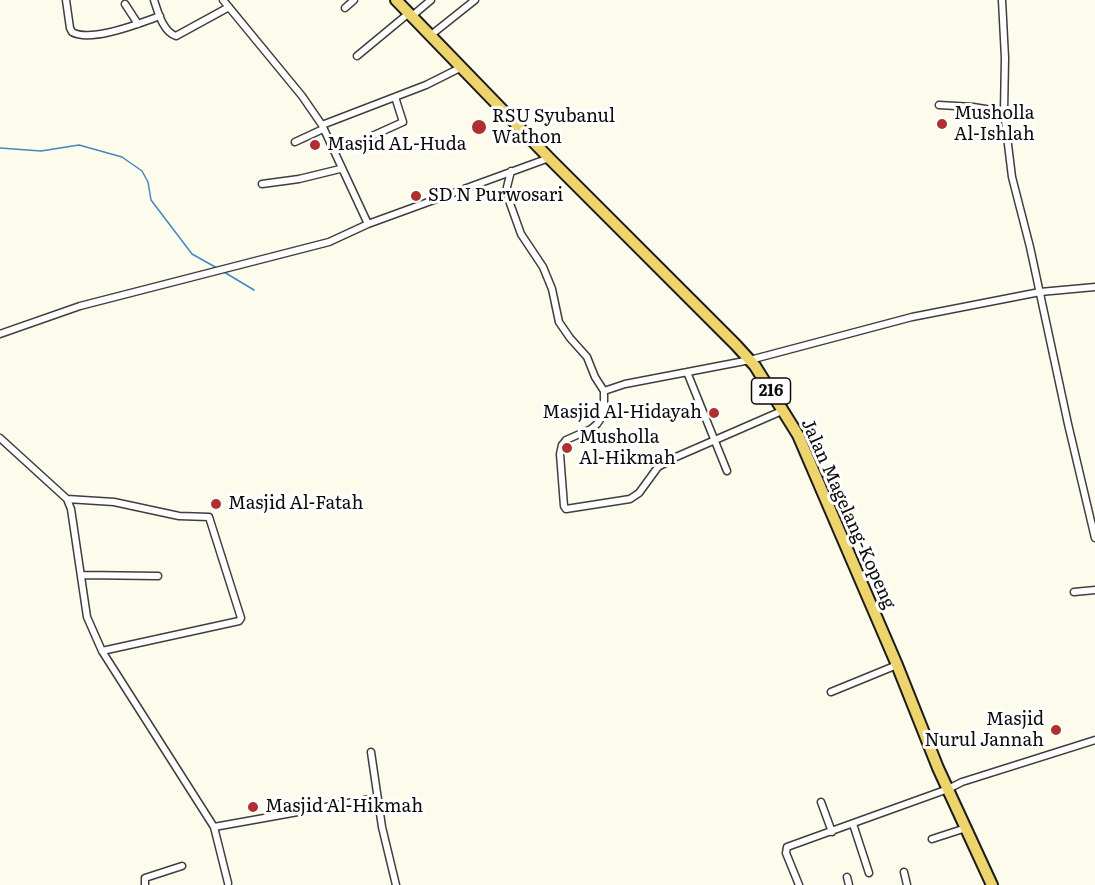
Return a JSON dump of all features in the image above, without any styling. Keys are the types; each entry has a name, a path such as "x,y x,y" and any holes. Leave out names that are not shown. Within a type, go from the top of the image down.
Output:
{"main road":[{"name":"Jalan Magelang-Kopeng","path":"396,0 750,360 798,435 948,789 992,885"}],"street":[{"path":"66,0 70,28 75,34 113,32 160,16"},
{"path":"154,0 170,33 176,36 229,7"},
{"path":"224,0 302,96 323,127 340,168 368,224"},
{"path":"345,8 354,0"},
{"path":"357,56 431,0"},
{"path":"431,35 475,0"},
{"path":"1002,0 1005,58 1004,112 1012,177 1095,538"},
{"path":"125,4 138,24"},
{"path":"295,142 323,127 462,67"},
{"path":"372,136 403,122 394,97"},
{"path":"939,105 1004,112"},
{"path":"0,334 80,306 329,242 368,224 549,158"},
{"path":"262,184 299,179 340,168"},
{"path":"511,171 507,195 521,234 543,267 552,289 559,322 587,357 595,378 604,391 604,414 597,424 566,440 562,445 560,454 566,509 630,499 639,493 658,467 783,410"},
{"path":"604,391 625,384 750,360 912,317 1040,292 1095,287"},
{"path":"687,372 727,471"},
{"path":"0,438 67,499 71,508 87,617 102,651 214,827 228,883"},
{"path":"67,499 114,502 179,516 209,518 241,618 239,621 102,651"},
{"path":"81,575 158,576"},
{"path":"1074,592 1095,590"},
{"path":"831,692 897,665"},
{"path":"799,885 785,848 962,782 1095,740"},
{"path":"371,752 376,798 396,885"},
{"path":"214,827 376,798"},
{"path":"821,802 832,832"},
{"path":"853,824 869,873"},
{"path":"932,839 966,828"},
{"path":"145,885 145,878 182,866"},
{"path":"904,872 907,885"},
{"path":"847,877 849,885"}],"waterway":[{"path":"0,148 41,151 79,145 122,157 142,171 148,182 151,200 192,254 217,268"},
{"path":"224,272 254,290"}],"place":[{"name":"Musholla Al-Ishlah","path":"942,124"},
{"name":"RSU Syubanul Wathon","path":"479,127"},
{"name":"Masjid AL-Huda","path":"315,145"},
{"name":"SD N Purwosari","path":"416,196"},
{"name":"Masjid Al-Hidayah","path":"714,413"},
{"name":"Musholla Al-Hikmah","path":"567,448"},
{"name":"Masjid Al-Fatah","path":"216,504"},
{"name":"Masjid Nurul Jannah","path":"1056,730"},
{"name":"Masjid Al-Hikmah","path":"253,807"}]}
